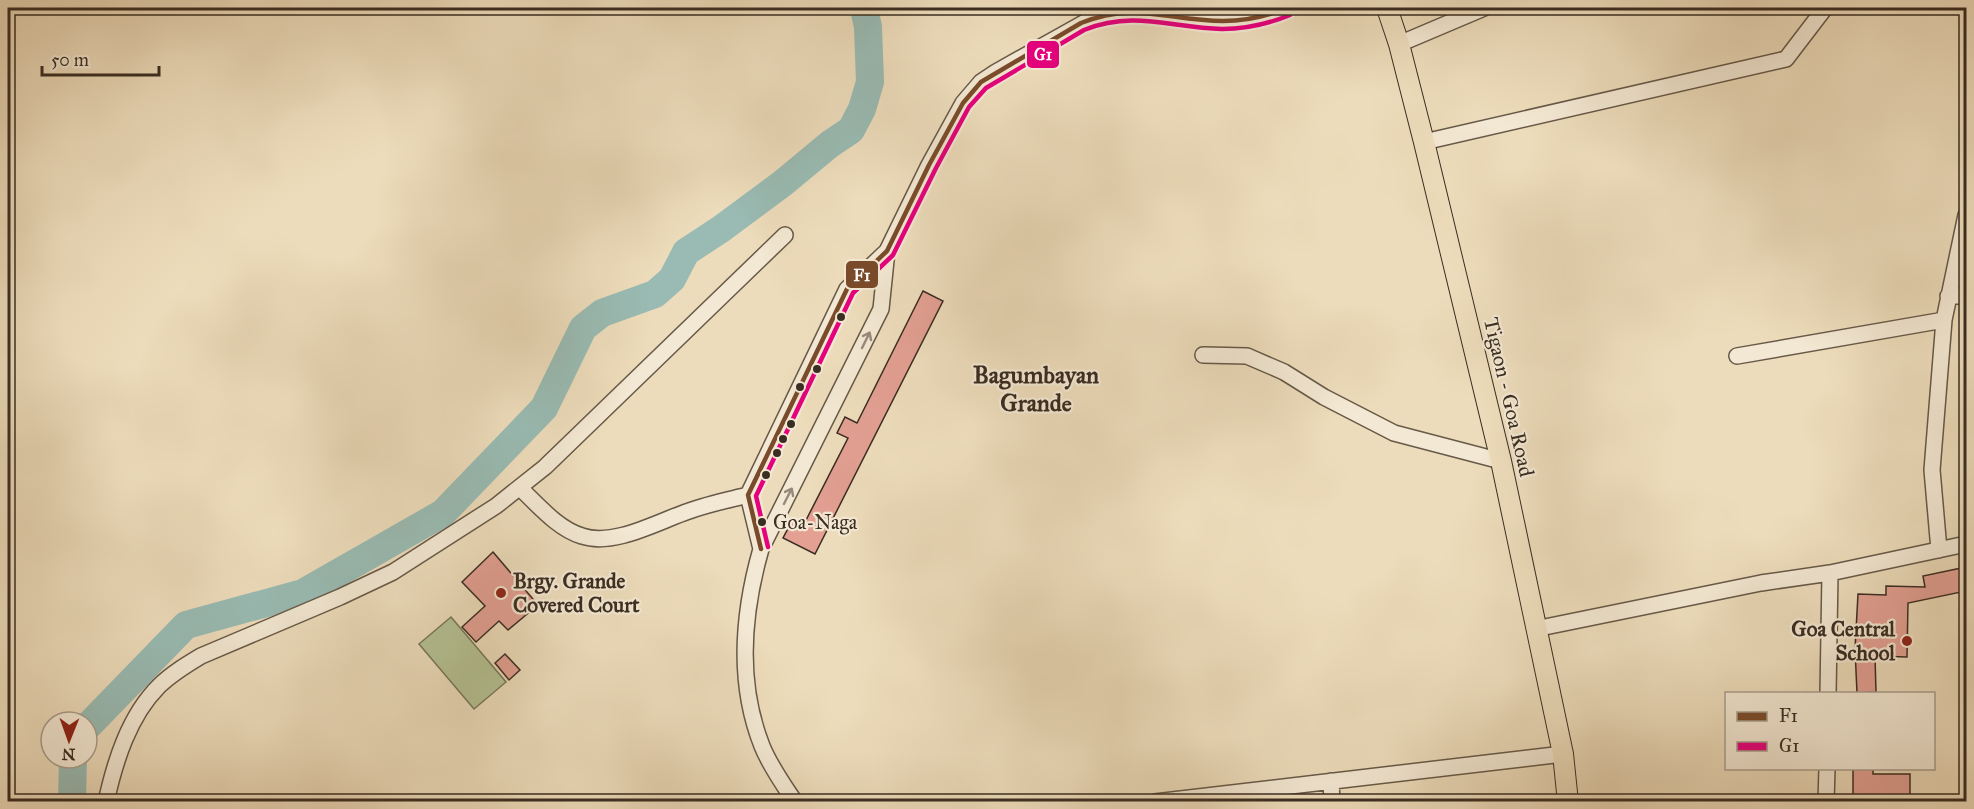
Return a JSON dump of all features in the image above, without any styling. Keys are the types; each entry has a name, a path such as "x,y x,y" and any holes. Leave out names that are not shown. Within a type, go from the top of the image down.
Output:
{"main road":[{"name":"Tigaon - Goa Road","path":"1387,8 1399,44 1424,142 1501,461 1563,754 1568,801"}],"street":[{"path":"795,801 772,767 763,747 750,702 745,665 746,624 752,582 761,549 881,309 888,251 929,165 963,103 981,82 996,72 1096,16 1113,12 1141,12 1216,21 1255,17 1287,8"},
{"path":"1399,44 1484,8"},
{"path":"1424,142 1786,58 1825,8"},
{"path":"1939,550 1932,470 1944,320 1966,215"},
{"path":"106,801 115,764 136,716 160,685 179,669 201,656 393,572 465,527 520,488 545,467 785,235"},
{"path":"761,549 748,495 847,289 888,251"},
{"path":"1948,296 1966,296"},
{"path":"1737,356 1944,320"},
{"path":"1203,355 1247,356 1284,372 1324,397 1395,433 1501,461"},
{"path":"520,488 555,520 581,536 595,539 626,534 692,510 748,495"},
{"path":"1535,629 1750,585 1830,573 1966,544"},
{"path":"1828,692 1830,573"},
{"path":"1155,801 1563,754"},
{"path":"1826,801 1827,770"},
{"path":"1331,781 1332,801"}],"green space":[{"path":"451,617 506,682 474,709 419,644"}],"building":[{"path":"923,291 943,301 815,554 783,538 792,521 803,526 848,438 837,433 845,417 857,423"},
{"name":"Brgy. Grande Covered Court","path":"493,552 538,605 508,630 499,621 476,642 462,627 485,606 462,582"},
{"path":"1966,567 1966,591 1908,603 1907,657 1875,656 1876,692 1857,692 1855,649 1858,594 1886,595 1886,586 1925,587 1923,576"},
{"path":"505,654 520,670 509,680 495,663"},
{"path":"1853,770 1873,770 1873,774 1910,774 1910,801 1853,801"}],"waterway":[{"path":"99,715 186,625 303,593 443,513 544,408 583,328 602,313 655,294 672,279 686,252 721,229 851,130 862,109 870,82 868,27 864,8"},
{"path":"72,802 73,770"}],"transit line":[{"name":"F1","path":"761,549 748,495 847,289 887,251 929,165 963,103 981,82 1081,23 1101,17 1119,13 1136,13 1231,21 1256,18 1287,8"},
{"name":"G1","path":"768,547 756,496 853,293 893,255 969,107 986,88 1084,30 1102,24 1137,21 1231,29 1273,21 1290,15"}],"place":[{"name":"Goa-Naga","path":"762,522"},
{"name":"Brgy. Grande Covered Court","path":"501,593"},
{"name":"Goa Central School","path":"1907,641"}],"district":[{"name":"Bagumbayan Grande","path":"1036,389"}]}
